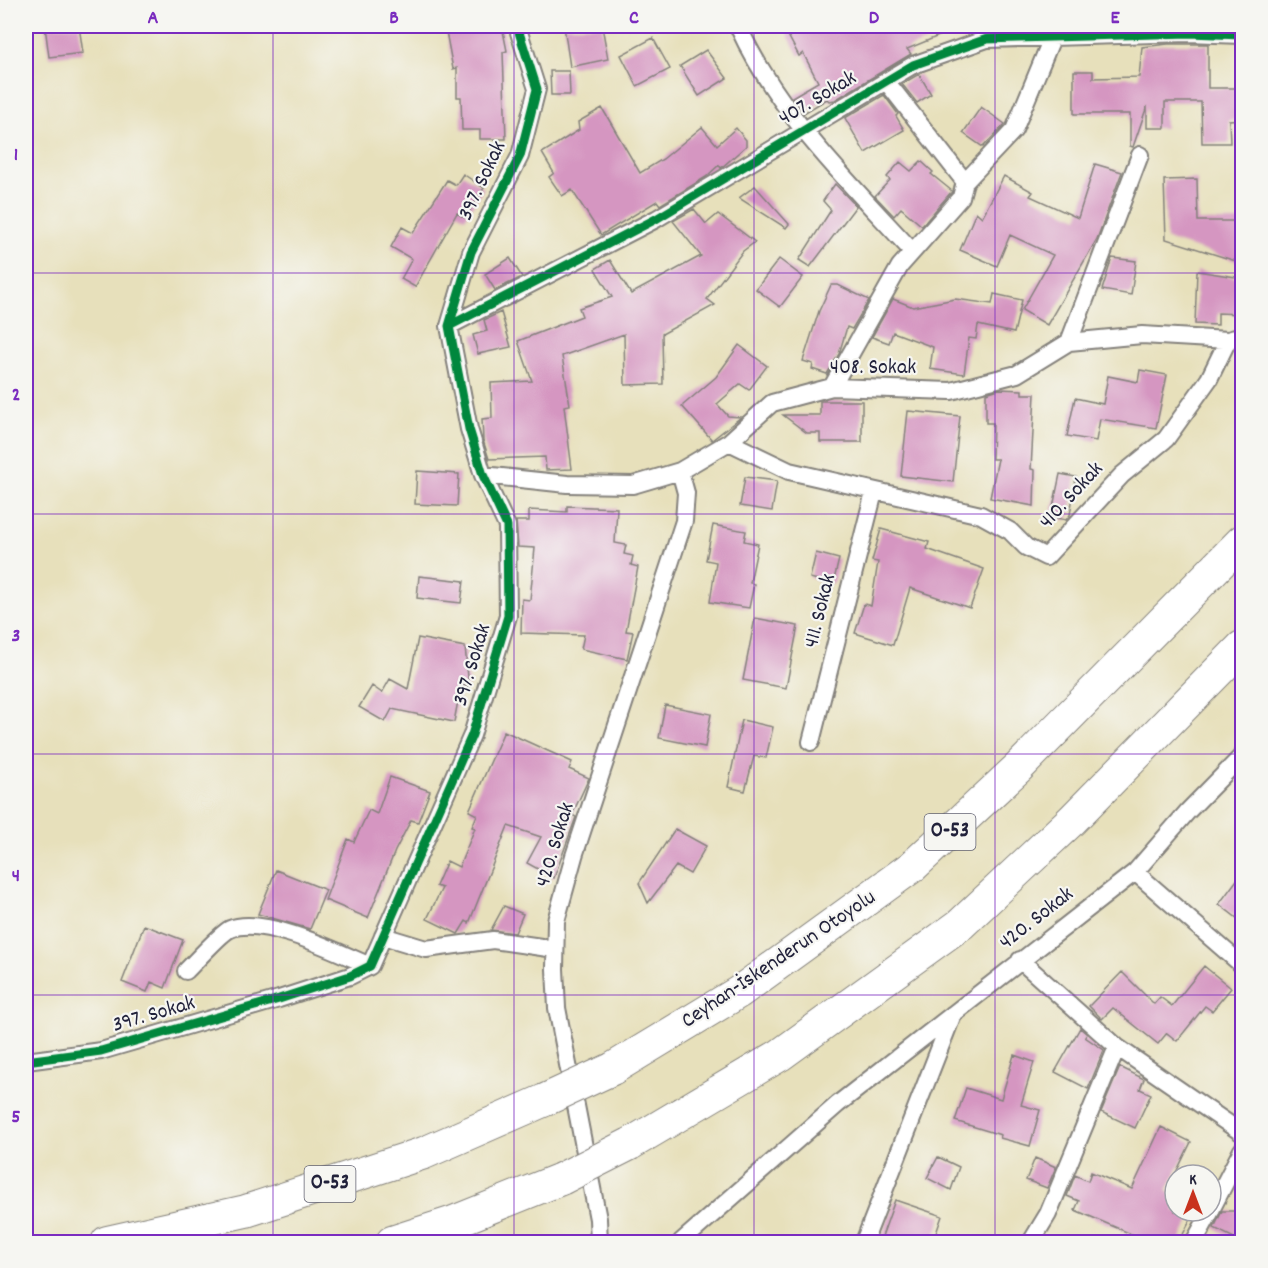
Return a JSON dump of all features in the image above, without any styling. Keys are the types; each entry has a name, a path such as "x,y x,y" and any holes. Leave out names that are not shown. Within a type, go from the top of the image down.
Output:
{"highway":[{"name":"Ceyhan-İskenderun Otoyolu","path":"107,1242 268,1204 424,1153 612,1069 739,992 913,866 1019,767 1242,541"},
{"path":"392,1242 451,1223 561,1179 630,1144 780,1055 961,924 1072,820 1242,647"}],"street":[{"name":"397. Sokak","path":"26,1060 101,1051 279,999 350,976 370,966 472,735 508,616 507,526 483,475 469,429 450,326 471,252 520,156 537,89 518,26"},
{"path":"738,26 754,59 802,131 912,250"},
{"name":"407. Sokak","path":"450,326 657,219 913,65 987,39 1052,38 1187,29 1242,35"},
{"path":"832,387 900,266 961,197 965,182 1014,130 1052,38"},
{"path":"886,81 965,182"},
{"path":"1069,342 1140,155"},
{"name":"408. Sokak","path":"483,475 567,484 633,485 680,471 729,442 772,403 832,387 951,391 1017,374 1069,342 1142,335 1235,338"},
{"name":"410. Sokak","path":"729,442 789,471 981,515 1010,531 1026,547 1047,557 1122,475 1166,439 1235,338"},
{"name":"420. Sokak","path":"599,1242 598,1219 557,1008 556,921 574,856 684,521 686,493 680,471"},
{"name":"411. Sokak","path":"811,742 874,492"},
{"name":"420. Sokak","path":"681,1242 838,1104 1135,872 1188,811 1242,756"},
{"path":"1135,872 1242,965"},
{"path":"186,971 229,929 262,927 305,938 370,966"},
{"path":"383,936 426,949 493,940 555,949"},
{"path":"1020,960 1117,1047 1242,1133"},
{"path":"866,1242 954,1014"},
{"path":"1031,1242 1048,1214 1117,1047"},
{"path":"1223,1187 1242,1150"},
{"path":"1194,1242 1204,1223"}],"building":[{"path":"45,26 79,26 83,53 49,57"},
{"path":"445,26 502,26 507,51 503,52 506,139 480,139 480,130 462,130 461,97 457,97 457,68 453,69"},
{"path":"564,26 602,26 608,59 570,67"},
{"path":"783,26 963,26 907,49 911,54 835,100 827,99 804,113 792,97 818,82 803,53 799,56"},
{"path":"653,38 670,69 637,86 621,55"},
{"path":"1168,44 1208,44 1208,88 1242,88 1242,119 1229,120 1230,143 1202,143 1201,102 1165,102 1165,128 1147,128 1147,106 1133,147 1130,146 1130,114 1074,114 1074,71 1093,71 1093,78 1139,77 1142,47"},
{"path":"706,50 727,78 699,96 680,66"},
{"path":"550,71 569,71 570,95 551,95"},
{"path":"919,74 931,94 917,103 902,84"},
{"path":"884,95 898,114 896,116 904,130 865,153 845,118"},
{"path":"981,107 1005,124 983,147 963,133"},
{"path":"602,108 640,173 663,159 702,127 717,145 736,128 746,140 746,146 721,168 719,165 706,177 660,205 657,201 601,235 572,190 562,196 549,177 554,173 542,153 579,130 578,122"},
{"path":"921,161 933,172 931,174 952,191 922,226 901,208 894,216 875,196 890,180 887,177 900,162 911,171"},
{"path":"1095,164 1122,172 1097,239 1047,325 1022,310 1053,255 1010,235 997,266 960,250 976,212 982,217 1004,176 1033,192 1030,196 1078,218"},
{"path":"463,174 484,188 465,218 457,213 415,287 401,279 412,259 391,247 402,227 413,233 447,180 456,185"},
{"path":"1197,179 1198,221 1242,221 1242,263 1166,239 1164,180"},
{"path":"835,184 856,206 810,267 799,260 831,210 823,201"},
{"path":"755,186 789,224 786,228 739,198"},
{"path":"694,209 706,224 718,214 755,242 743,251 707,299 715,305 662,334 663,384 625,385 624,334 562,356 570,405 564,406 572,469 546,470 545,457 489,459 483,440 482,419 492,418 491,383 532,381 518,341 582,316 579,308 612,297 595,269 610,260 631,294 701,256 673,221"},
{"path":"510,258 522,277 495,290 485,274"},
{"path":"1112,258 1136,261 1131,295 1102,290"},
{"path":"779,259 803,277 780,307 756,289"},
{"path":"1197,271 1242,278 1241,314 1218,313 1218,325 1195,324"},
{"path":"831,285 838,285 869,300 852,329 847,327 839,354 827,374 812,369 813,364 803,361 819,311"},
{"path":"994,294 1022,300 1014,333 978,325 976,339 969,338 964,374 930,369 933,347 893,332 889,343 872,337 893,299 913,307 955,299 992,304"},
{"path":"501,312 511,347 478,354 473,335 487,331 484,320"},
{"path":"739,345 767,366 749,390 740,384 717,404 728,416 741,417 712,440 682,406 716,377"},
{"path":"1140,370 1167,375 1156,428 1100,419 1096,441 1067,436 1075,398 1103,404 1108,376 1138,382"},
{"path":"999,389 1022,390 1022,394 1035,394 1031,469 1035,470 1034,506 990,498 998,459 992,459 993,423 986,423 986,393"},
{"path":"820,401 862,401 862,442 820,442 820,433 807,433 783,415 820,415"},
{"path":"908,411 960,416 953,482 901,476"},
{"path":"417,471 459,474 457,506 415,504"},
{"path":"1060,474 1076,477 1070,515 1066,520 1051,517"},
{"path":"745,477 777,481 772,511 740,506"},
{"path":"567,506 617,508 615,543 626,545 624,554 633,556 631,565 638,567 626,631 633,632 627,659 581,649 584,635 521,633 522,599 530,600 535,548 518,547 516,521 529,521 529,510 567,512"},
{"path":"713,525 746,531 744,541 758,544 750,583 754,584 749,608 710,602 716,562 706,560"},
{"path":"881,529 929,542 927,549 984,569 970,608 910,588 893,645 855,633 864,604 871,606 878,562 872,561"},
{"path":"816,553 839,559 833,584 810,578"},
{"path":"419,576 464,581 461,603 417,598"},
{"path":"755,618 798,626 786,688 743,680"},
{"path":"418,638 465,647 469,687 461,685 454,722 392,709 385,722 359,707 372,686 382,693 390,679 408,689"},
{"path":"665,705 711,714 705,747 659,738"},
{"path":"742,720 773,727 766,758 754,756 745,791 728,787"},
{"path":"504,731 572,762 569,769 589,778 572,815 576,817 554,878 527,863 541,837 508,826 469,923 466,921 458,934 427,919 442,888 436,886 447,861 459,867 475,828 472,827 477,815 469,811"},
{"path":"390,777 430,791 418,822 411,820 395,851 368,918 325,900 348,839 354,842 369,810 377,814"},
{"path":"675,829 706,846 690,874 676,866 648,903 639,883"},
{"path":"276,870 326,890 310,929 258,914"},
{"path":"1242,873 1242,922 1219,904"},
{"path":"504,906 523,914 515,933 491,930"},
{"path":"144,925 183,940 165,988 151,982 147,992 122,982"},
{"path":"1204,966 1231,988 1212,1011 1205,1006 1177,1041 1167,1033 1158,1044 1113,1008 1102,1019 1089,1006 1122,972 1154,1004 1160,997 1172,1006"},
{"path":"1080,1028 1087,1034 1085,1037 1104,1050 1088,1089 1055,1072"},
{"path":"1014,1055 1034,1062 1021,1105 1040,1110 1030,1146 1000,1138 1001,1135 955,1121 966,1088 1001,1099"},
{"path":"1120,1067 1144,1079 1140,1089 1151,1094 1135,1128 1101,1112"},
{"path":"1161,1127 1191,1142 1181,1163 1163,1163 1163,1223 1189,1223 1179,1242 1150,1242 1075,1210 1079,1201 1067,1196 1075,1175 1088,1181 1091,1172 1132,1189"},
{"path":"938,1157 959,1167 951,1190 927,1178"},
{"path":"1035,1158 1056,1167 1047,1188 1026,1180"},
{"path":"895,1200 942,1216 933,1242 880,1242"},
{"path":"1223,1211 1242,1211 1242,1242 1214,1228 1216,1223 1223,1223"}],"cycle path":[{"path":"26,1061 101,1051 279,999 350,976 370,966 472,735 508,616 507,526 483,475 469,429 449,326 471,252 520,156 537,89 517,26"},
{"path":"449,326 656,219 913,65 987,39 1189,33 1242,35"}]}
